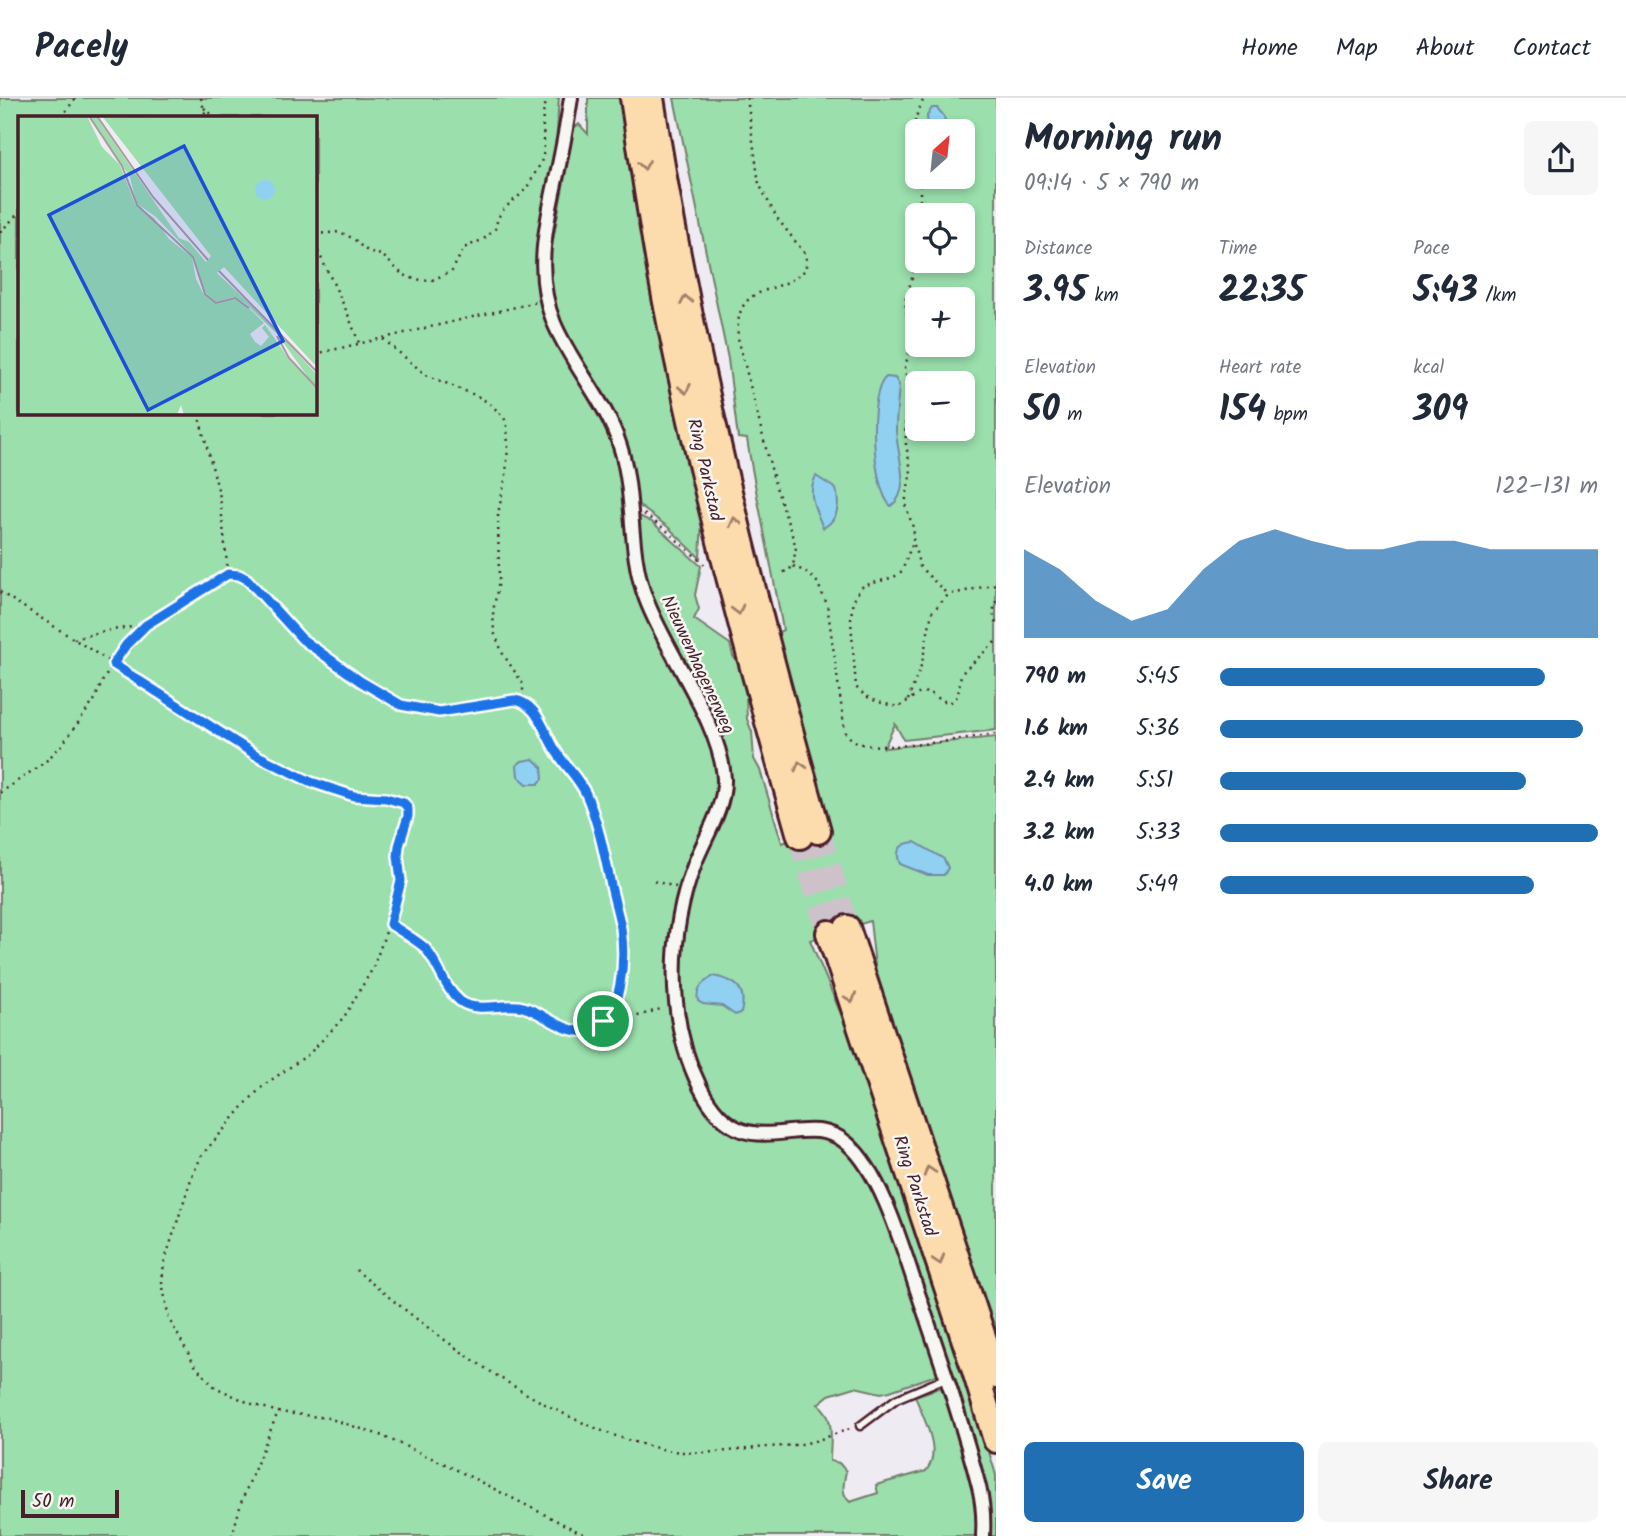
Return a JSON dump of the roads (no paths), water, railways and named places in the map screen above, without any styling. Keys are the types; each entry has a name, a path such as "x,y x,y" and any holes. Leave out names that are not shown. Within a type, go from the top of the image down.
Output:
{"highway":[{"name":"Ring Parkstad","path":"633,98 666,301 694,429 757,682 809,834 771,662 716,441 685,296 651,98"},
{"name":"Ring Parkstad","path":"996,1376 838,931 996,1440"}],"street":[{"name":"Nieuwenhagenerweg","path":"571,98 543,236 542,275 546,300 564,344 615,431 624,463 639,580 646,601 712,732 723,774 722,797 694,864 677,920 674,970 678,1009 690,1060 698,1084 720,1117 748,1132 765,1135 814,1131 830,1134 843,1140 855,1152 890,1212 946,1378 979,1487 983,1536"}],"lane":[{"path":"860,1426 896,1399 946,1378"}],"water":[{"path":"932,108 937,108 945,119 927,119"},
{"path":"886,377 895,378 899,385 896,430 902,481 898,499 891,506 880,481 874,441 876,401"},
{"path":"816,476 836,489 837,495 835,516 823,528 812,496"},
{"path":"533,759 542,767 543,779 538,784 527,784 518,776 517,765"},
{"path":"915,842 944,859 948,868 944,875 928,875 900,864 900,848"},
{"path":"714,976 729,980 738,987 743,997 741,1013 735,1015 722,1006 698,1001 701,986"}],"tunnel":[{"path":"818,831 847,928"},
{"path":"800,836 829,933"}]}
